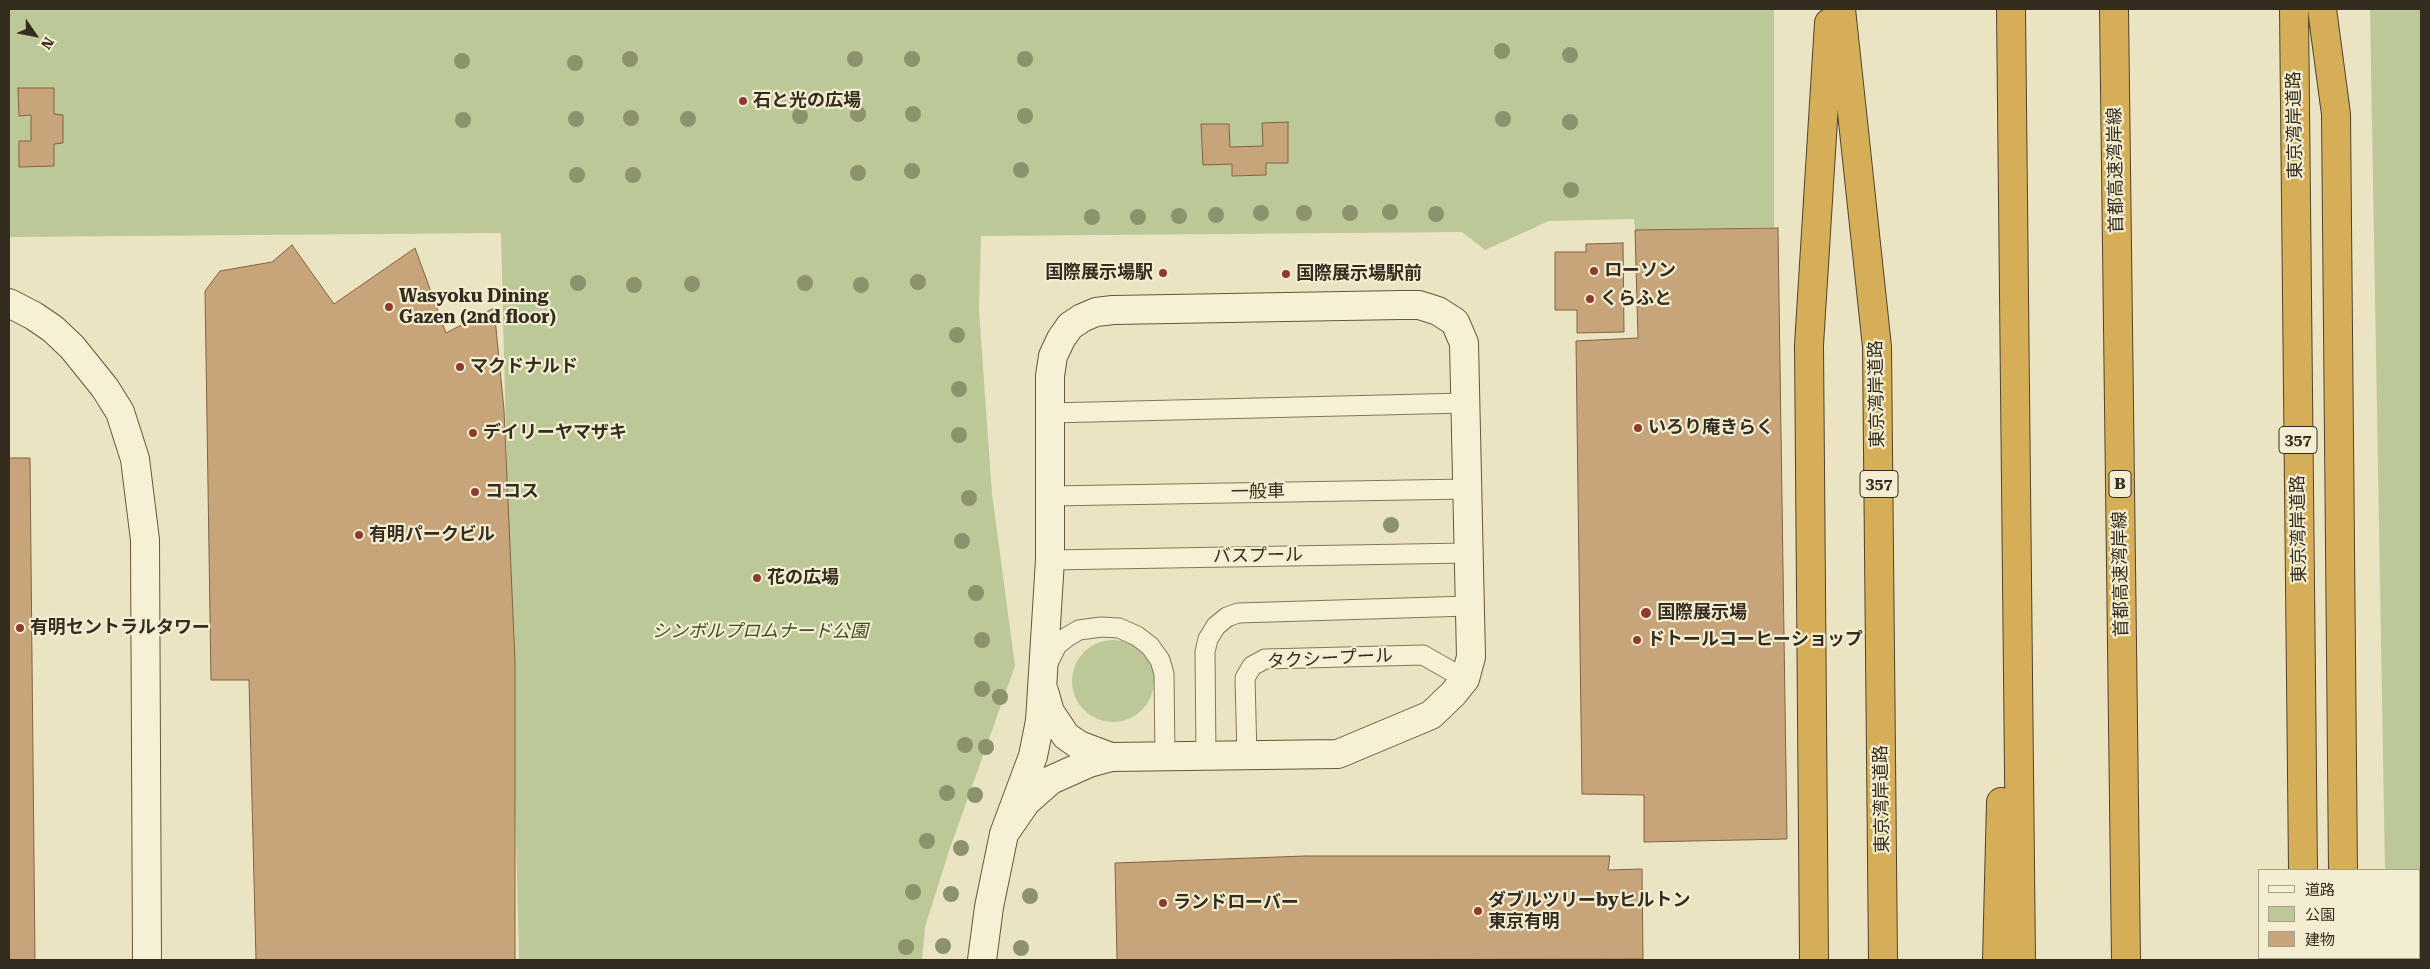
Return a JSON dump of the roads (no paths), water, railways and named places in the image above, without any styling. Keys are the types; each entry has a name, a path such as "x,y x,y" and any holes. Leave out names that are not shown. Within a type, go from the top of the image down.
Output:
{"highway":[{"path":"1814,960 1810,345 1830,9"},
{"name":"東京湾岸道路","path":"1841,9 1877,347 1883,960"},
{"path":"2012,9 2013,328 2021,960"},
{"name":"首都高速湾岸線","path":"2114,9 2126,960"},
{"name":"東京湾岸道路","path":"2294,9 2303,869"},
{"path":"2322,9 2336,114 2343,869"},
{"path":"1997,960 2013,328"}],"street":[{"path":"9,303 34,316 53,329 72,347 105,388 120,412 135,459 145,540 147,960"},
{"path":"982,960 989,907 1004,834 1033,756 1040,721 1050,560 1052,362 1061,339 1070,326 1096,312 1123,310 1419,306 1438,311 1455,322 1464,343 1467,553 1471,657 1465,678 1453,694 1431,715 1338,754 1247,757 1111,757 1089,763 1051,780 1026,802 1004,834"},
{"path":"1043,678 1045,697 1050,712 1066,736 1079,745 1111,757"}],"lane":[{"path":"1050,413 1465,403"},
{"name":"一般車","path":"1050,496 1467,488"},
{"name":"バスプール","path":"1050,560 1467,553"},
{"path":"1206,757 1205,652 1208,639 1216,626 1227,617 1238,613 1469,606"},
{"path":"1043,678 1050,656 1057,645 1066,637 1079,630 1101,627 1119,628 1136,636 1150,646 1160,660 1162,667 1165,693 1165,757"},
{"name":"タクシープール","path":"1247,757 1246,678 1252,666 1265,659 1423,655 1465,678"}],"place":[{"name":"石と光の広場","path":"743,101"},
{"name":"ローソン","path":"1594,271"},
{"name":"国際展示場駅","path":"1163,273"},
{"name":"国際展示場駅前","path":"1286,274"},
{"name":"くらふと","path":"1590,299"},
{"name":"Wasyoku Dining Gazen (2nd floor)","path":"389,307"},
{"name":"マクドナルド","path":"460,367"},
{"name":"いろり庵きらく","path":"1638,428"},
{"name":"デイリーヤマザキ","path":"473,433"},
{"name":"ココス","path":"475,492"},
{"name":"有明パークビル","path":"359,535"},
{"name":"花の広場","path":"757,578"},
{"name":"国際展示場","path":"1646,613"},
{"name":"有明セントラルタワー","path":"20,628"},
{"name":"ドトールコーヒーショップ","path":"1637,640"},
{"name":"ランドローバー","path":"1163,903"},
{"name":"ダブルツリーbyヒルトン 東京有明","path":"1478,911"}],"park label":[{"name":"シンボルプロムナード公園","path":"760,632"}]}
